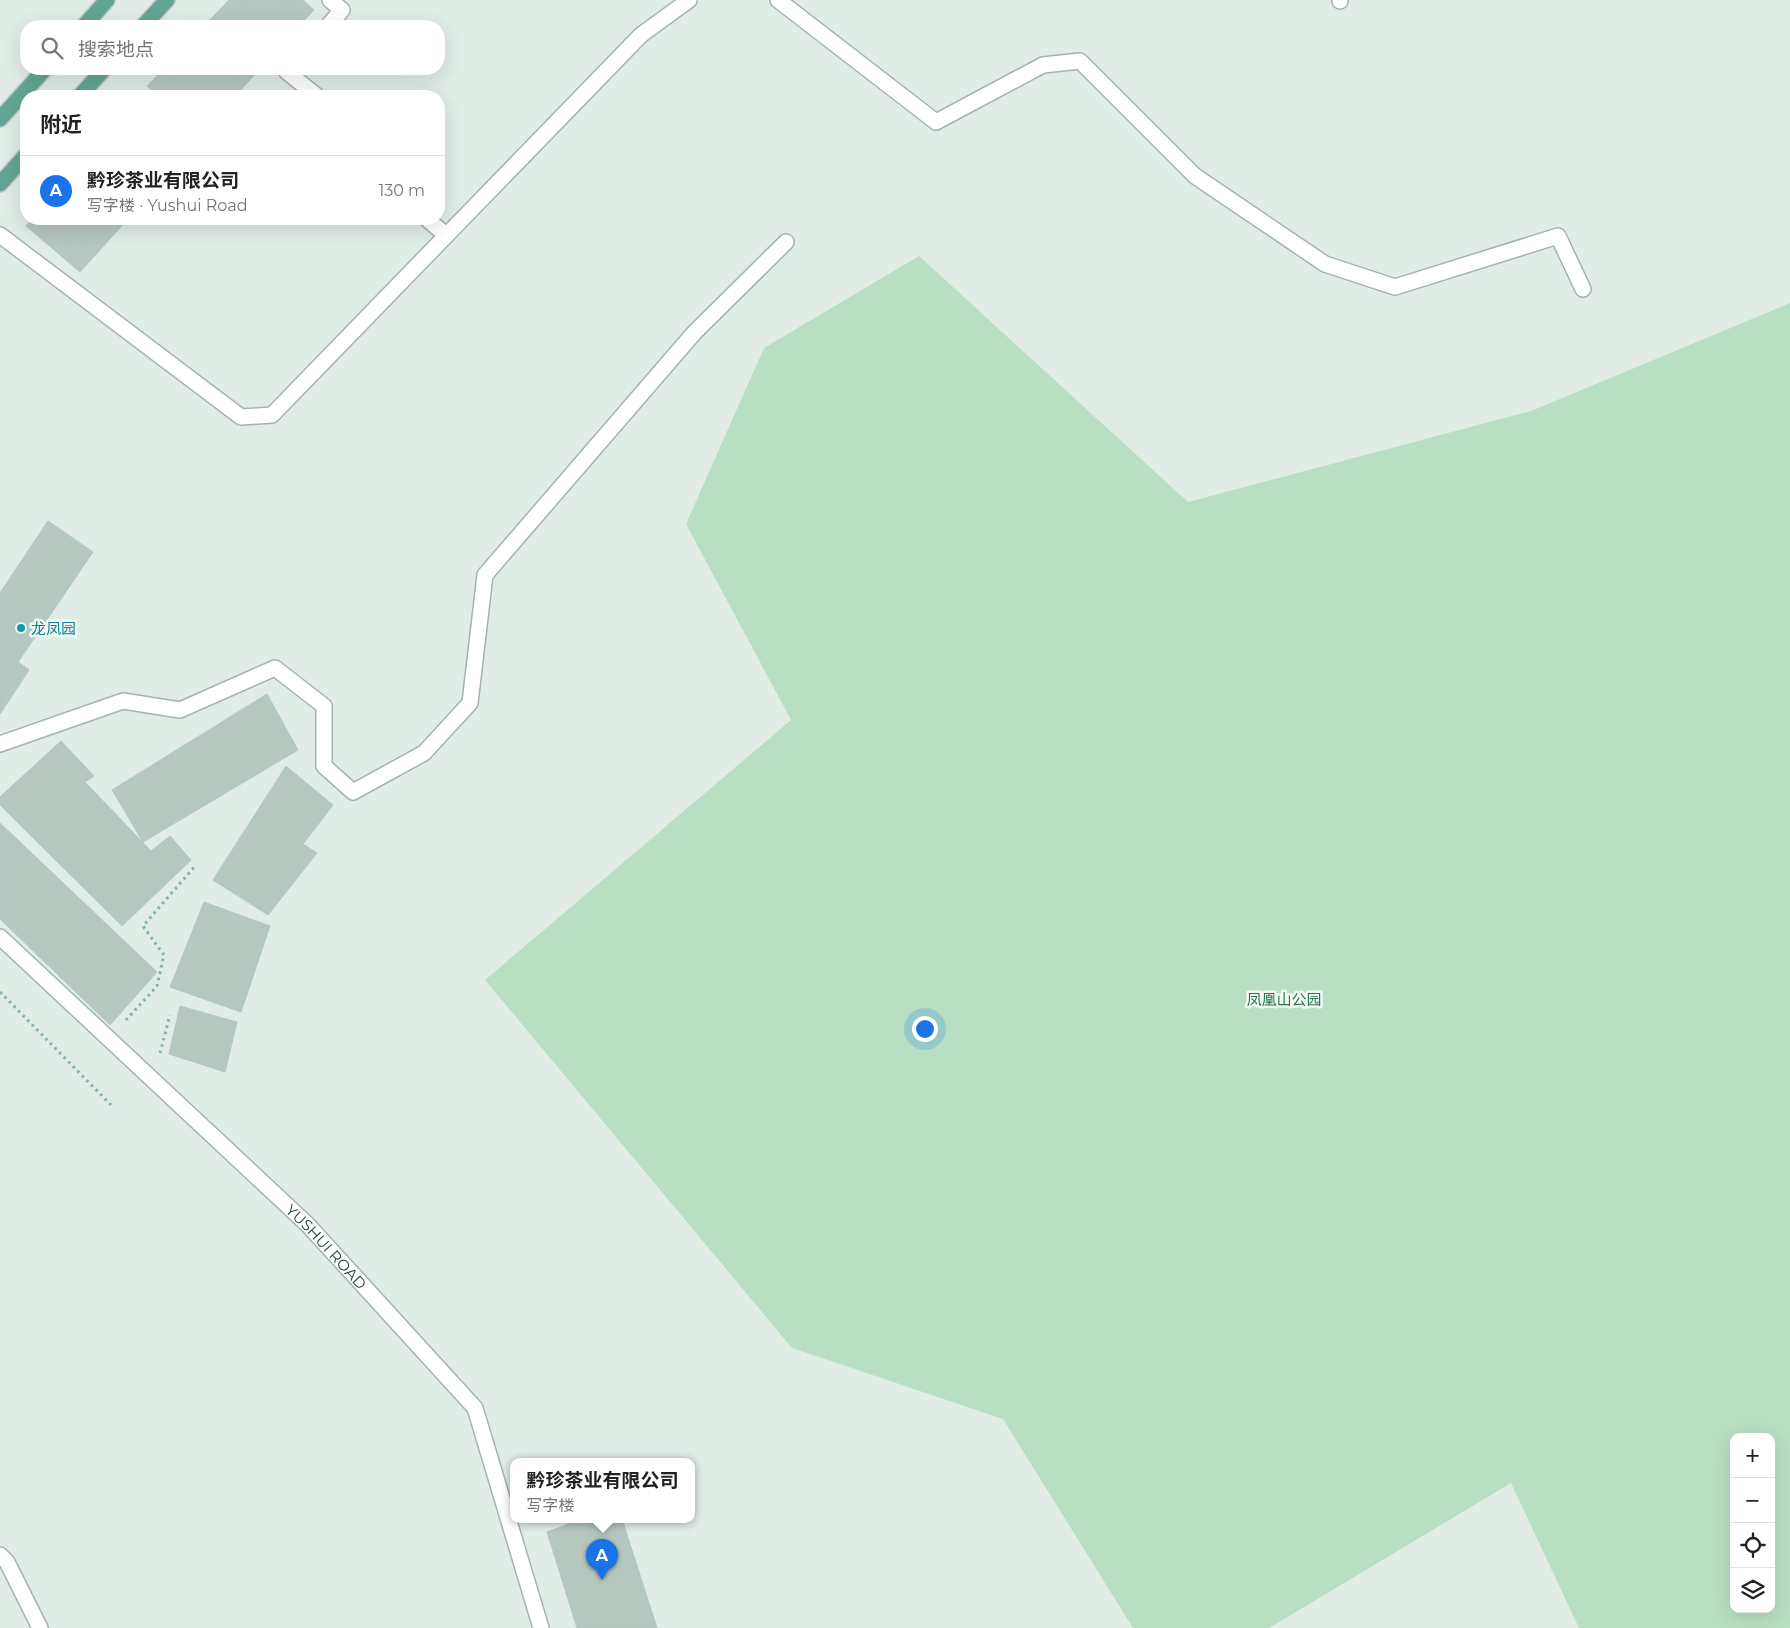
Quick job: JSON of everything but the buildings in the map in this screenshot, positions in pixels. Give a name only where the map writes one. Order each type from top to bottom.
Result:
[{"type":"main road","points":[[89,20],[107,0]]},
{"type":"main road","points":[[148,20],[166,0]]},
{"type":"main road","points":[[26,90],[40,75]]},
{"type":"main road","points":[[85,90],[99,75]]},
{"type":"main road","points":[[0,119],[20,97]]},
{"type":"main road","points":[[0,184],[20,162]]},
{"type":"street","points":[[330,0],[342,10],[333,20]]},
{"type":"street","points":[[0,235],[241,417],[272,415],[641,35],[689,0]]},
{"type":"street","points":[[778,0],[936,122],[1044,65],[1080,61],[1195,176],[1325,264],[1395,287],[1558,236],[1583,289]]},
{"type":"street","points":[[291,75],[310,90]]},
{"type":"street","points":[[434,225],[446,235]]},
{"type":"street","points":[[0,744],[123,702],[180,710],[275,668],[324,706],[324,766],[353,792],[424,753],[470,703],[485,576],[694,333],[786,242]]},
{"type":"street","name":"YUSHUI ROAD","points":[[0,937],[308,1225],[475,1408],[541,1628]]},
{"type":"street","points":[[0,1554],[7,1562],[40,1628]]},
{"type":"path","points":[[109,1039],[157,986],[164,955],[143,926],[196,865]]},
{"type":"path","points":[[0,992],[114,1108]]},
{"type":"green space","name":"凤凰山公园","points":[[919,256],[1188,502],[1531,411],[1790,303],[1790,1628],[1579,1628],[1511,1483],[1269,1628],[1133,1628],[1003,1419],[792,1348],[485,980],[791,720],[686,524],[764,348]]},
{"type":"place","name":"龙凤园","points":[[21,628]]},
{"type":"place","name":"黔珍茶业有限公司","points":[[602,1580]]}]
